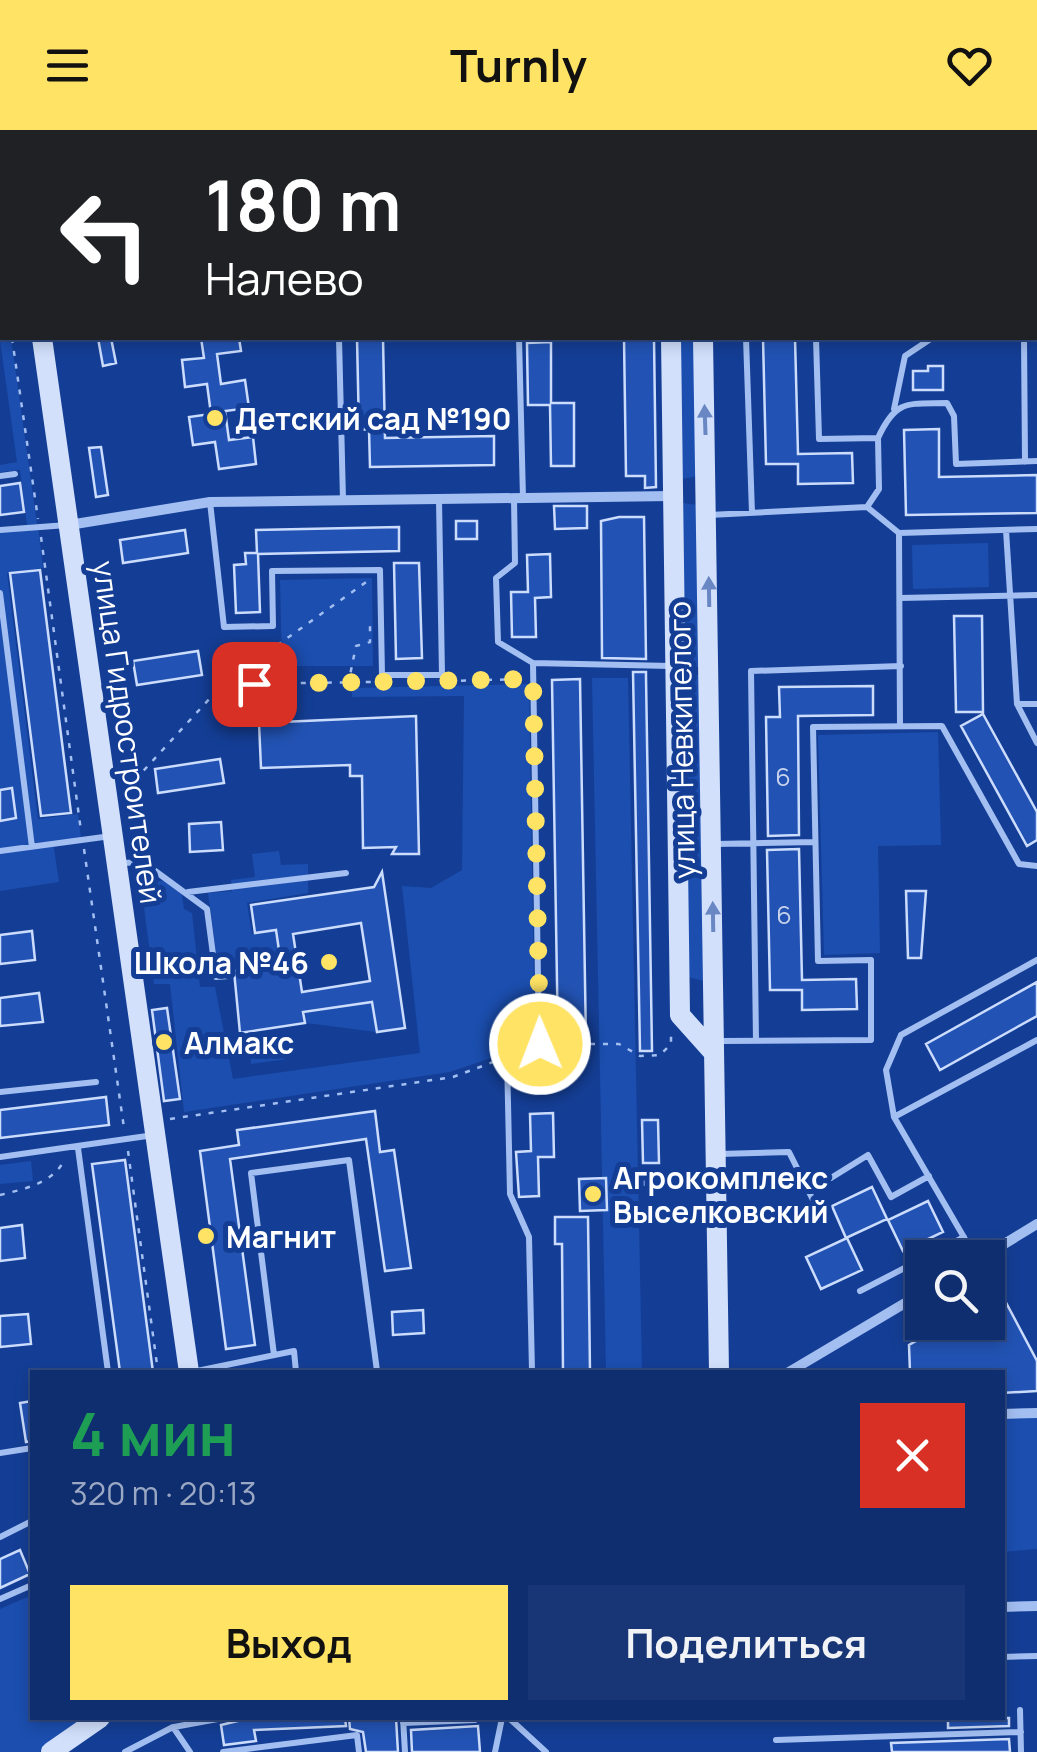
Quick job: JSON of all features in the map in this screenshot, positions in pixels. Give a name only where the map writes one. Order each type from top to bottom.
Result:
[{"type":"street","name":"улица Гидростроителей","points":[[42,340],[190,1370]]},
{"type":"street","name":"улица Невкипелого","points":[[671,340],[680,1015],[714,1047]]},
{"type":"street","name":"улица Невкипелого","points":[[703,340],[718,1370]]},
{"type":"street","points":[[672,494],[707,480]]},
{"type":"street","points":[[68,525],[210,502],[672,494],[708,509]]},
{"type":"street","points":[[680,976],[692,985],[704,985],[714,975]]},
{"type":"street","points":[[1005,1242],[1037,1224]]},
{"type":"street","points":[[792,1370],[905,1302]]},
{"type":"street","points":[[1005,1414],[1037,1413]]},
{"type":"street","points":[[1005,1607],[1037,1606]]},
{"type":"street","points":[[50,1752],[97,1720]]},
{"type":"lane","points":[[338,340],[343,500]]},
{"type":"lane","points":[[519,340],[516,564],[496,578],[498,642],[532,663],[675,666]]},
{"type":"lane","points":[[746,340],[752,513]]},
{"type":"lane","points":[[816,340],[819,439],[878,438]]},
{"type":"lane","points":[[867,507],[879,489],[878,438],[894,410],[906,356],[929,340]]},
{"type":"lane","points":[[1024,340],[1025,462]]},
{"type":"lane","points":[[894,410],[904,404],[947,403],[954,416],[956,464],[1037,461]]},
{"type":"lane","points":[[0,476],[15,474]]},
{"type":"lane","points":[[210,502],[224,627],[272,626],[272,572],[380,570],[382,676],[442,674],[439,499]]},
{"type":"lane","points":[[708,509],[752,513],[867,507],[899,533],[1037,529]]},
{"type":"lane","points":[[0,530],[68,525]]},
{"type":"lane","points":[[1006,530],[1017,704],[1037,744]]},
{"type":"lane","points":[[899,533],[900,726]]},
{"type":"lane","points":[[0,593],[32,847]]},
{"type":"lane","points":[[900,598],[1037,595]]},
{"type":"lane","points":[[532,663],[540,1044],[507,1057],[510,1194],[530,1237],[532,1370]]},
{"type":"lane","points":[[756,1041],[751,671],[900,666]]},
{"type":"lane","points":[[1017,704],[1037,704]]},
{"type":"lane","points":[[714,1047],[756,1041],[872,1040],[871,960],[818,961],[813,727],[942,726],[1019,864],[1037,866]]},
{"type":"lane","points":[[0,851],[113,836]]},
{"type":"lane","points":[[712,844],[815,842]]},
{"type":"lane","points":[[117,864],[144,862],[207,909],[216,978],[230,976]]},
{"type":"lane","points":[[187,892],[346,873]]},
{"type":"lane","points":[[966,1240],[894,1118],[886,1070],[901,1035],[1037,960]]},
{"type":"lane","points":[[894,1118],[1037,1040]]},
{"type":"lane","points":[[0,1092],[96,1082]]},
{"type":"lane","points":[[0,1157],[126,1139],[154,1128]]},
{"type":"lane","points":[[78,1148],[108,1370]]},
{"type":"lane","points":[[715,1154],[789,1152],[817,1208],[792,1224]]},
{"type":"lane","points":[[810,1192],[868,1155],[891,1196],[929,1176]]},
{"type":"lane","points":[[274,1355],[251,1173],[348,1160],[377,1370]]},
{"type":"lane","points":[[632,1183],[716,1182]]},
{"type":"lane","points":[[958,1240],[964,1237]]},
{"type":"lane","points":[[860,1291],[905,1268]]},
{"type":"lane","points":[[200,1370],[294,1351],[296,1370]]},
{"type":"lane","points":[[0,1453],[30,1448]]},
{"type":"lane","points":[[0,1537],[30,1523]]},
{"type":"lane","points":[[0,1600],[30,1585]]},
{"type":"lane","points":[[1005,1657],[1037,1656]]},
{"type":"lane","points":[[1020,1710],[1021,1752]]},
{"type":"lane","points":[[125,1752],[172,1727],[211,1720]]},
{"type":"lane","points":[[406,1752],[403,1720],[475,1720]]},
{"type":"lane","points":[[494,1752],[504,1720]]},
{"type":"lane","points":[[507,1720],[536,1748],[546,1752]]},
{"type":"lane","points":[[172,1727],[190,1752]]},
{"type":"lane","points":[[776,1740],[1020,1732]]},
{"type":"lane","points":[[223,1752],[358,1735],[359,1752]]},
{"type":"path","points":[[12,340],[158,1370]]},
{"type":"path","points":[[135,780],[223,684],[370,580],[370,595]]},
{"type":"path","points":[[348,684],[356,646],[370,642],[370,611]]},
{"type":"path","points":[[441,680],[533,679]]},
{"type":"path","points":[[223,684],[385,682]]},
{"type":"path","points":[[540,1044],[619,1044],[640,1056],[660,1055],[672,1044],[671,1029]]},
{"type":"path","points":[[154,1128],[453,1078],[507,1057]]},
{"type":"path","points":[[0,1194],[32,1188],[60,1169],[66,1149]]},
{"type":"shaded area","points":[[0,340],[11,340],[37,524],[27,525],[20,470],[0,472],[0,465],[17,462]]},
{"type":"shaded area","points":[[677,340],[695,340],[698,476],[682,479]]},
{"type":"shaded area","points":[[683,503],[698,505],[702,667],[683,667]]},
{"type":"shaded area","points":[[38,526],[43,568],[7,573],[38,819],[78,814],[81,838],[53,842],[59,882],[0,891],[0,531]]},
{"type":"shaded area","points":[[988,543],[989,587],[913,589],[912,545]]},
{"type":"shaded area","points":[[372,578],[373,666],[282,666],[280,580]]},
{"type":"shaded area","points":[[683,675],[702,675],[704,981],[688,977]]},
{"type":"shaded area","points":[[592,678],[628,678],[642,1370],[606,1370]]},
{"type":"shaded area","points":[[529,684],[535,1043],[450,1072],[184,1112],[170,984],[154,984],[141,884],[167,880],[181,889],[184,909],[192,913],[200,987],[215,987],[233,1079],[420,1053],[402,886],[431,888],[462,870],[464,696],[352,697],[352,688]]},
{"type":"shaded area","points":[[938,732],[941,845],[878,846],[880,953],[824,955],[818,735]]},
{"type":"shaded area","points":[[279,851],[281,865],[308,864],[308,893],[247,903],[252,934],[275,931],[280,964],[219,973],[208,893],[232,891],[231,880],[255,877],[252,854]]},
{"type":"shaded area","points":[[372,1002],[376,1032],[306,1023],[305,1013]]},
{"type":"shaded area","points":[[295,1040],[287,1059],[251,1064],[249,1045]]},
{"type":"shaded area","points":[[31,1161],[33,1181],[0,1184],[0,1165]]},
{"type":"shaded area","points":[[1037,1415],[1037,1549],[1005,1552],[1005,1416]]},
{"type":"shaded area","points":[[30,1596],[30,1720],[89,1720],[39,1752],[0,1752],[0,1609]]},
{"type":"building","points":[[98,340],[111,340],[116,363],[103,366]]},
{"type":"building","points":[[201,340],[239,340],[241,351],[217,354],[221,384],[245,380],[249,408],[225,411],[229,440],[253,437],[256,464],[219,469],[215,442],[193,445],[189,417],[211,414],[207,384],[185,387],[182,360],[204,358]]},
{"type":"building","points":[[357,340],[383,340],[385,438],[494,436],[494,465],[370,467],[369,429],[359,430]]},
{"type":"building","points":[[624,340],[654,340],[656,487],[645,488],[645,476],[626,476]]},
{"type":"building","points":[[763,340],[795,340],[798,454],[852,453],[853,483],[798,484],[798,464],[766,464]]},
{"type":"building","points":[[551,342],[551,403],[574,403],[574,466],[551,466],[550,405],[528,405],[527,343]]},
{"type":"building","points":[[928,366],[943,366],[943,390],[913,390],[913,371],[928,371]]},
{"type":"building","points":[[939,429],[939,477],[1037,475],[1037,513],[906,515],[904,430]]},
{"type":"building","points":[[101,447],[108,495],[96,497],[89,448]]},
{"type":"building","points":[[20,483],[24,512],[0,515],[0,486]]},
{"type":"building","points":[[554,506],[587,506],[587,528],[555,529]]},
{"type":"building","points":[[644,517],[646,659],[602,658],[601,521]]},
{"type":"building","points":[[456,521],[477,521],[477,539],[456,539]]},
{"type":"building","points":[[399,527],[399,551],[258,554],[260,612],[236,613],[234,565],[246,564],[245,553],[257,553],[256,530]]},
{"type":"building","points":[[185,530],[188,553],[123,563],[120,540]]},
{"type":"building","points":[[550,554],[551,597],[535,598],[536,637],[512,637],[511,592],[528,592],[527,555]]},
{"type":"building","points":[[394,563],[419,563],[422,658],[396,659]]},
{"type":"building","points":[[40,570],[71,813],[41,816],[10,573]]},
{"type":"building","points":[[954,616],[982,616],[983,712],[956,712]]},
{"type":"building","points":[[198,651],[202,675],[137,685],[133,661]]},
{"type":"building","points":[[633,672],[646,672],[652,1051],[640,1051]]},
{"type":"building","points":[[580,679],[586,1042],[558,1042],[552,680]]},
{"type":"building","points":[[873,686],[873,715],[798,716],[799,835],[768,836],[766,717],[780,717],[779,687]]},
{"type":"building","points":[[983,714],[1037,812],[1037,840],[1027,846],[961,726]]},
{"type":"building","points":[[416,716],[419,854],[392,854],[396,847],[363,848],[362,776],[350,776],[350,765],[261,768],[259,723]]},
{"type":"building","points":[[220,759],[224,783],[158,793],[155,769]]},
{"type":"building","points":[[12,788],[16,818],[0,821],[0,790]]},
{"type":"building","points":[[221,822],[223,850],[190,852],[189,824]]},
{"type":"building","points":[[799,849],[802,980],[856,979],[857,1009],[802,1010],[802,990],[770,990],[767,850]]},
{"type":"building","points":[[382,872],[405,1028],[377,1032],[372,1002],[303,1012],[305,1023],[240,1033],[234,971],[281,964],[276,930],[255,933],[251,905],[374,887]],"holes":[[[361,923],[370,981],[302,992],[293,934]]]},
{"type":"building","points":[[906,891],[926,891],[921,958],[908,958]]},
{"type":"building","points":[[32,931],[35,960],[0,964],[0,935]]},
{"type":"building","points":[[1037,982],[1037,1016],[940,1070],[926,1044]]},
{"type":"building","points":[[39,993],[43,1022],[0,1026],[0,998]]},
{"type":"building","name":"Алмакс","points":[[167,1008],[180,1099],[164,1101],[152,1010]]},
{"type":"building","points":[[106,1097],[109,1125],[0,1138],[0,1110]]},
{"type":"building","points":[[375,1111],[380,1152],[394,1150],[411,1268],[385,1271],[366,1139],[230,1159],[255,1345],[226,1349],[200,1151],[239,1145],[237,1130]]},
{"type":"building","points":[[553,1113],[554,1157],[538,1157],[539,1196],[519,1197],[516,1152],[531,1151],[530,1114]]},
{"type":"building","points":[[642,1120],[658,1120],[659,1163],[643,1163]]},
{"type":"building","points":[[125,1160],[153,1370],[120,1370],[92,1164]]},
{"type":"building","name":"Агрокомплекс Выселковский","points":[[606,1178],[607,1210],[580,1211],[579,1179]]},
{"type":"building","points":[[872,1187],[887,1219],[846,1238],[832,1206]]},
{"type":"building","points":[[928,1201],[943,1232],[926,1240],[905,1240],[903,1251],[888,1220]]},
{"type":"building","points":[[555,1217],[588,1217],[590,1370],[563,1370],[562,1244],[555,1244]]},
{"type":"building","points":[[22,1225],[25,1258],[0,1261],[0,1228]]},
{"type":"building","points":[[847,1238],[862,1270],[821,1289],[806,1257]]},
{"type":"building","points":[[1005,1301],[1037,1361],[1037,1391],[1005,1393],[1005,1370],[910,1370],[909,1345],[918,1340],[1005,1340]]},
{"type":"building","points":[[423,1310],[424,1333],[393,1335],[392,1312]]},
{"type":"building","points":[[28,1314],[31,1344],[0,1347],[0,1316]]},
{"type":"building","points":[[30,1401],[30,1441],[26,1442],[20,1403]]},
{"type":"building","points":[[20,1550],[30,1574],[0,1588],[0,1559]]},
{"type":"building","points":[[1009,1718],[1009,1726],[948,1728],[948,1720]]},
{"type":"building","points":[[242,1720],[345,1720],[346,1726],[254,1730],[256,1741],[224,1745],[221,1725]]},
{"type":"building","points":[[349,1720],[396,1720],[398,1752],[366,1752],[363,1732],[350,1729]]},
{"type":"building","points":[[478,1726],[480,1752],[412,1752],[411,1730]]},
{"type":"building","points":[[1009,1739],[1010,1752],[892,1752],[891,1743]]},
{"type":"place","name":"Детский сад №190","points":[[215,418]]},
{"type":"place","name":"Школа №46","points":[[329,962]]},
{"type":"place","name":"Алмакс","points":[[164,1042]]},
{"type":"place","name":"Агрокомплекс Выселковский","points":[[593,1194]]},
{"type":"place","name":"Магнит","points":[[206,1236]]},
{"type":"route","points":[[254,684],[533,679],[540,1044]]}]
